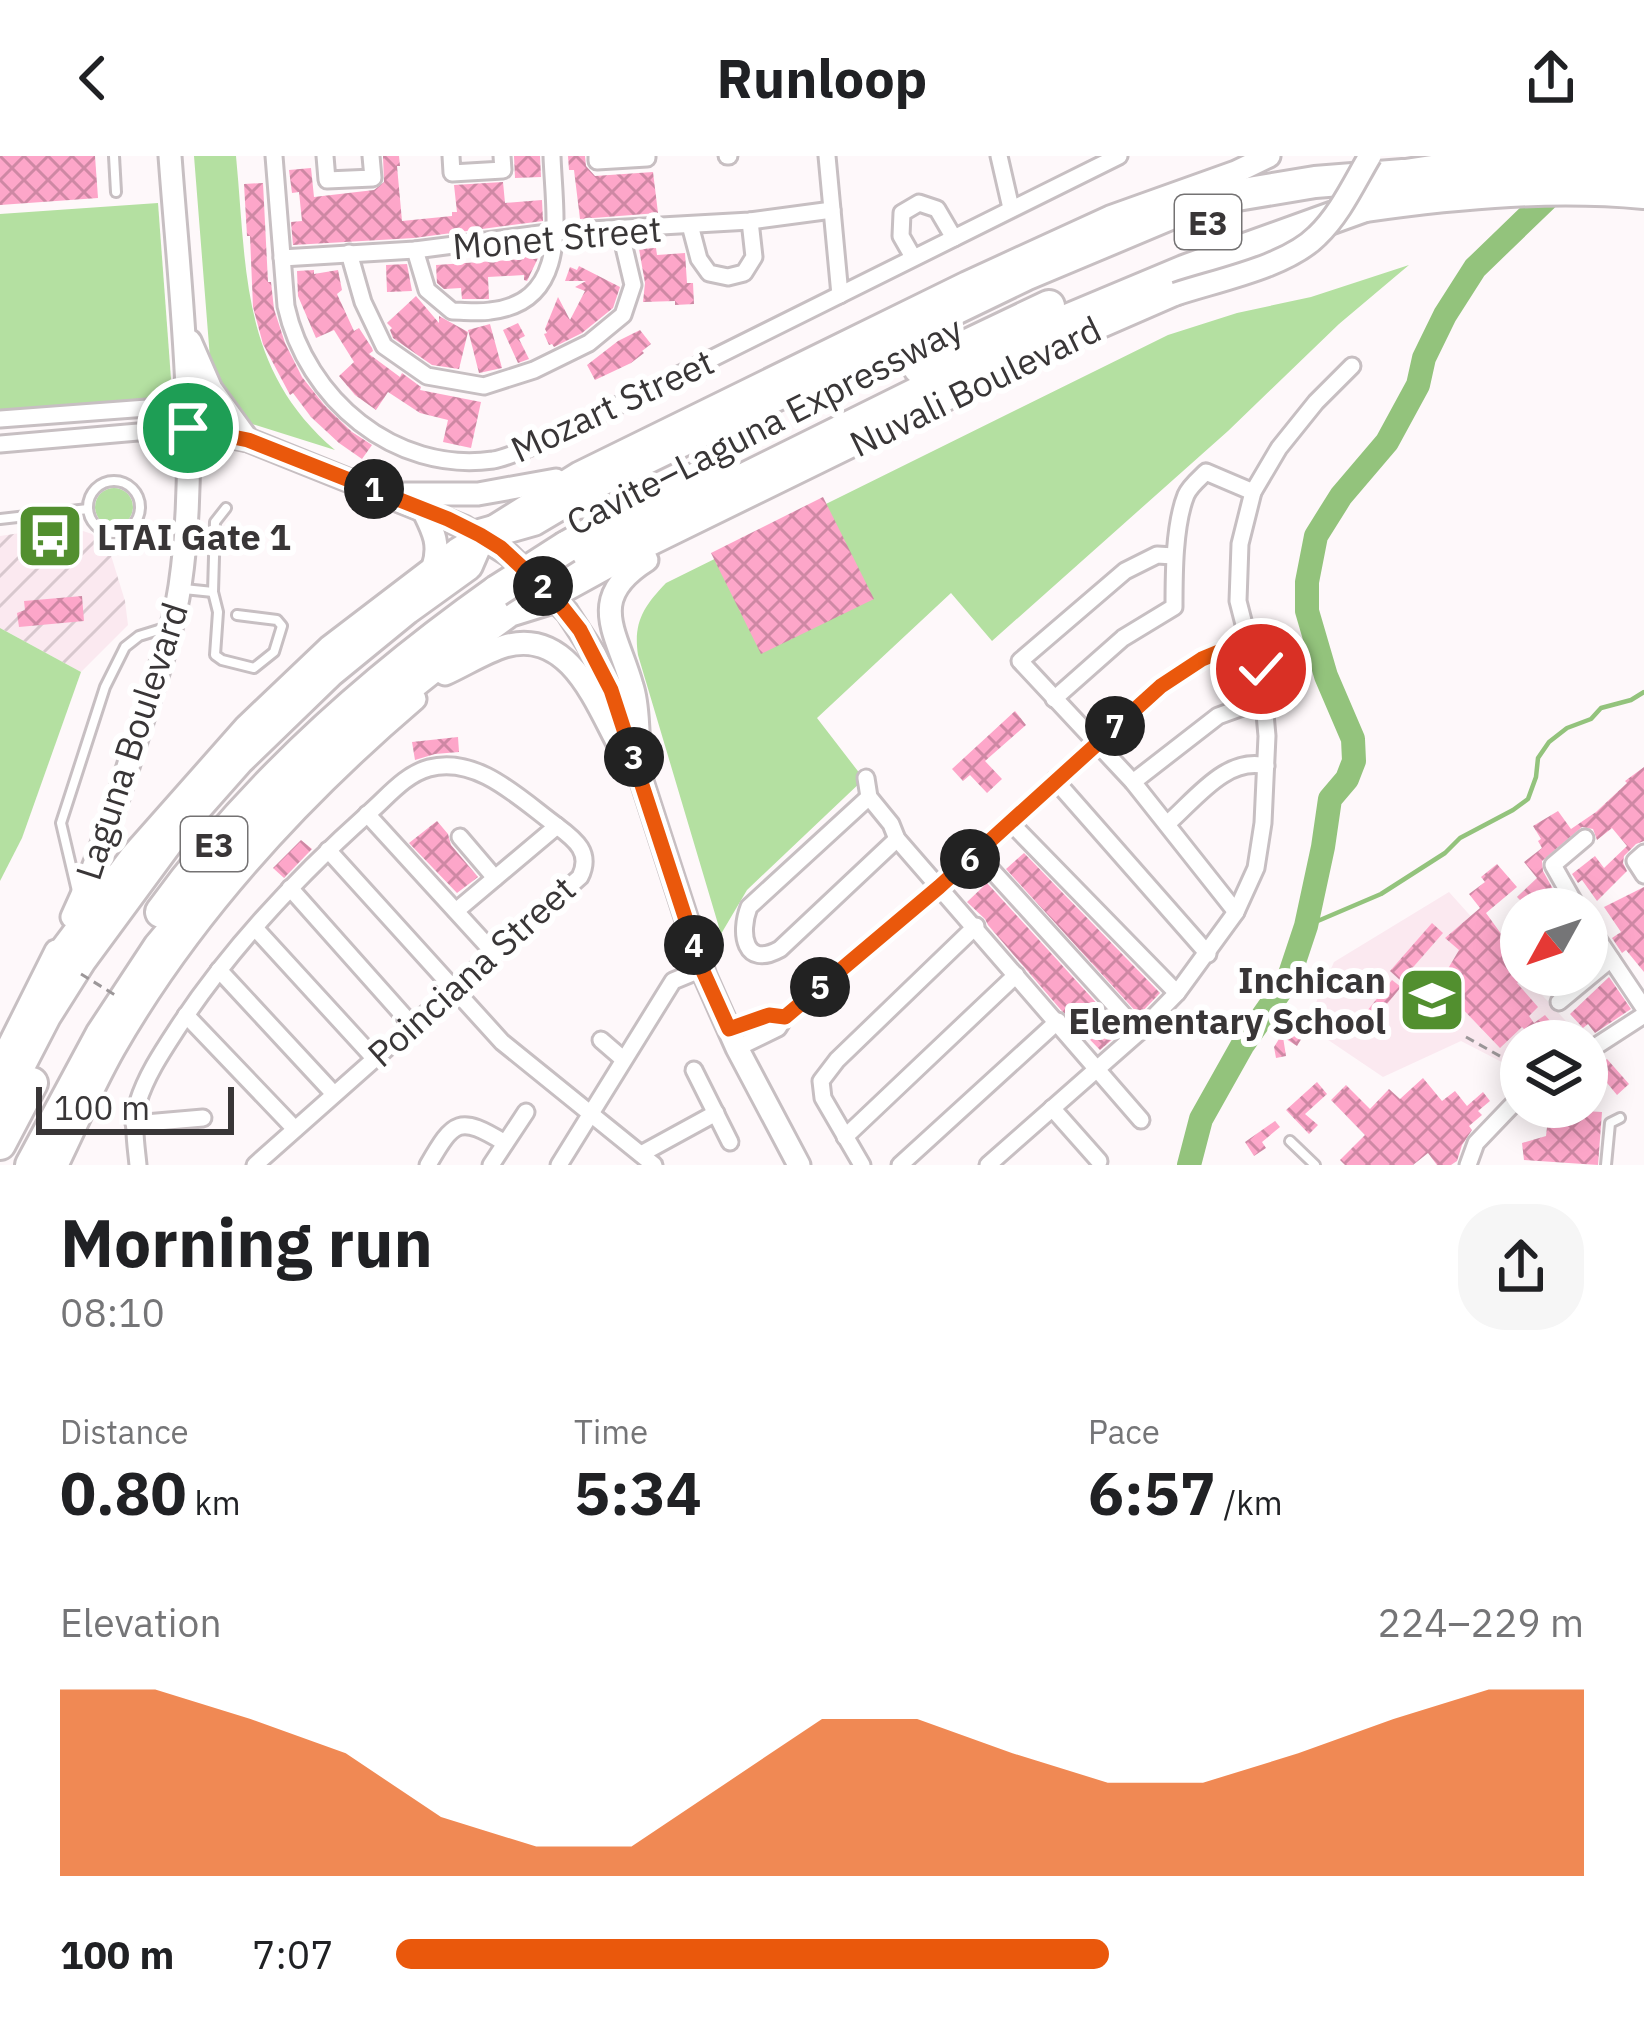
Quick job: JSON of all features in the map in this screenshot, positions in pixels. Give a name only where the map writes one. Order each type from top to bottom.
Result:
[{"type":"highway","name":"Cavite–Laguna Expressway","points":[[0,1144],[76,1002],[124,928],[201,829],[310,713],[370,661],[560,538],[607,501],[843,384],[1118,254],[1176,232],[1240,212],[1403,175],[1532,164],[1641,175]]},
{"type":"highway","points":[[0,1103],[81,959],[188,816],[277,719],[329,672],[467,565],[480,535],[532,520],[599,481],[1017,279],[1145,223],[1225,196],[1403,175]]},
{"type":"highway","name":"Cavite–Laguna Expressway","points":[[560,538],[624,514],[1011,323],[1194,247],[1268,224],[1362,206],[1498,192],[1606,190],[1641,175]]},
{"type":"highway","points":[[31,1165],[130,989],[244,842],[333,751],[407,687],[509,611],[554,597],[566,573],[639,531],[1055,325],[1166,278],[1362,206]]},
{"type":"highway","name":"Cavite–Laguna Expressway","points":[[11,1165],[92,1015],[140,940],[215,843],[323,729],[492,583]]},
{"type":"main road","name":"Laguna Boulevard","points":[[0,1063],[80,900],[114,814],[180,588],[188,428],[170,156]]},
{"type":"main road","points":[[480,535],[579,473],[1073,232],[1269,156]]},
{"type":"main road","name":"Nuvali Boulevard","points":[[554,597],[746,496],[1043,352],[1176,294],[1270,264],[1308,244],[1334,215],[1370,156]]},
{"type":"main road","points":[[182,317],[211,389],[248,440]]},
{"type":"main road","points":[[188,428],[248,440],[422,508],[480,535],[554,597],[580,630],[607,679],[704,973],[799,1165]]},
{"type":"main road","points":[[388,494],[502,492],[579,473]]},
{"type":"main road","points":[[643,785],[634,688],[612,627],[614,593],[629,571],[699,533],[746,496]]},
{"type":"main road","points":[[422,508],[437,542],[433,567]]},
{"type":"main road","name":"Laguna Boulevard","points":[[52,961],[131,856],[219,753],[329,647],[480,535]]},
{"type":"main road","points":[[57,1165],[113,1051],[172,960],[241,873],[304,802],[383,726],[445,674],[554,597]]},
{"type":"main road","points":[[445,674],[509,645],[552,649],[575,670],[643,785]]},
{"type":"street","name":"Mozart Street","points":[[274,156],[291,328],[327,392],[362,426],[396,447],[446,460],[494,460],[546,441],[1119,156]]},
{"type":"street","points":[[325,156],[327,180],[373,178],[371,156]]},
{"type":"street","points":[[451,156],[452,173],[503,170],[502,156]]},
{"type":"street","points":[[415,250],[428,290],[452,311],[493,311],[527,299],[548,276],[555,232],[552,156]]},
{"type":"street","points":[[597,156],[597,161],[647,156]]},
{"type":"street","points":[[827,156],[840,296]]},
{"type":"street","points":[[999,156],[1011,208]]},
{"type":"street","points":[[913,256],[902,236],[902,213],[919,203],[937,209],[954,238]]},
{"type":"street","name":"Monet Street","points":[[282,258],[415,250],[555,232],[750,221],[832,209]]},
{"type":"street","points":[[690,225],[699,259],[709,273],[728,277],[745,273],[754,257],[750,221]]},
{"type":"street","points":[[350,253],[363,302],[384,346],[427,376],[484,386],[534,370],[589,343],[623,315],[632,285],[620,230]]},
{"type":"street","points":[[988,1165],[1139,1033],[1178,993],[1236,912],[1256,868],[1266,766],[1261,669],[1238,602],[1240,544],[1253,492],[1316,402],[1352,366]]},
{"type":"street","points":[[0,419],[147,408],[188,428]]},
{"type":"street","points":[[0,444],[188,428]]},
{"type":"street","points":[[1054,699],[1123,638],[1174,607],[1174,556],[1186,494],[1206,472],[1253,492]]},
{"type":"street","points":[[1174,556],[1157,556],[1125,571],[1020,661],[1133,782],[1236,912]]},
{"type":"street","points":[[733,1039],[778,1028],[1161,686],[1202,659],[1248,640]]},
{"type":"street","points":[[1133,782],[1218,716],[1265,699]]},
{"type":"street","points":[[1167,824],[1226,772],[1250,762],[1266,766]]},
{"type":"street","name":"Poinciana Street","points":[[138,1165],[137,1104],[186,1015],[290,888],[408,778],[426,768],[466,768],[487,776],[574,838],[585,856],[580,877],[255,1165]]},
{"type":"street","points":[[866,778],[869,797],[897,838],[1141,1120]]},
{"type":"street","points":[[1055,781],[1208,954]]},
{"type":"street","points":[[869,797],[749,907],[742,924],[750,950],[766,957],[780,949],[897,838]]},
{"type":"street","points":[[367,814],[493,952]]},
{"type":"street","points":[[1010,822],[1178,993]]},
{"type":"street","points":[[455,911],[557,826]]},
{"type":"street","points":[[460,837],[495,878]]},
{"type":"street","points":[[1566,888],[1553,865],[1585,838]]},
{"type":"street","points":[[328,850],[502,1042],[648,1160],[716,1113]]},
{"type":"street","points":[[976,853],[1139,1033]]},
{"type":"street","points":[[1644,853],[1635,861],[1644,874]]},
{"type":"street","points":[[290,888],[411,1024]]},
{"type":"street","points":[[862,1165],[823,1098],[821,1081],[976,926]]},
{"type":"street","points":[[255,928],[374,1058]]},
{"type":"street","points":[[1608,955],[1644,1012],[1608,1037]]},
{"type":"street","points":[[1559,1002],[1610,958]]},
{"type":"street","points":[[219,970],[334,1094]]},
{"type":"street","points":[[560,1165],[667,990],[704,973]]},
{"type":"street","points":[[845,1136],[1016,975]]},
{"type":"street","points":[[186,1015],[295,1129]]},
{"type":"street","points":[[900,1165],[1058,1021]]},
{"type":"street","points":[[601,1040],[623,1059]]},
{"type":"street","points":[[694,1070],[730,1142]]},
{"type":"street","points":[[1052,1108],[1099,1161]]},
{"type":"street","points":[[491,1165],[526,1112]]},
{"type":"street","points":[[134,1124],[203,1118]]},
{"type":"street","points":[[1468,1165],[1476,1143],[1500,1118]]},
{"type":"street","points":[[428,1165],[448,1134],[464,1124],[505,1143]]},
{"type":"lane","points":[[114,156],[116,192]]},
{"type":"lane","points":[[112,481],[129,485],[140,505],[132,525],[116,532],[99,528],[88,509],[92,491],[112,481]]},
{"type":"lane","points":[[226,508],[215,522],[215,655],[254,668],[274,652],[282,626],[277,620],[237,615]]},
{"type":"lane","points":[[0,519],[88,509]]},
{"type":"lane","points":[[180,588],[213,592]]},
{"type":"lane","points":[[80,900],[61,823],[105,687],[119,654],[132,640],[172,627]]},
{"type":"lane","points":[[1606,1165],[1610,1123],[1620,1118]]},
{"type":"lane","points":[[1290,1141],[1316,1165]]},
{"type":"path","points":[[81,974],[115,994]]},
{"type":"path","points":[[1466,1037],[1500,1056]]},
{"type":"shaded area","points":[[68,526],[92,534],[110,552],[128,625],[81,672],[0,628],[0,536]]},
{"type":"shaded area","name":"Inchican Elementary School","points":[[1449,892],[1500,949],[1500,996],[1543,996],[1565,1020],[1500,1020],[1500,1061],[1461,1041],[1383,1077],[1306,1025],[1334,962]]},
{"type":"green space","points":[[194,156],[236,156],[247,278],[265,351],[304,419],[335,450],[249,423],[234,412],[211,371]]},
{"type":"green space","points":[[158,203],[171,379],[147,401],[0,413],[0,214]]},
{"type":"green space","points":[[1409,265],[992,641],[951,593],[817,718],[864,779],[747,890],[721,934],[638,655],[642,615],[666,583],[1168,335]]},
{"type":"green space","points":[[114,488],[128,493],[133,507],[128,521],[114,526],[100,521],[95,507],[100,493]]},
{"type":"green space","points":[[0,628],[81,672],[22,838],[0,881]]},
{"type":"building","points":[[0,156],[95,156],[98,198],[0,205]]},
{"type":"building","points":[[383,156],[399,156],[402,221],[452,216],[457,212],[454,185],[503,182],[505,203],[542,200],[543,221],[414,238],[293,245],[291,222],[302,221],[299,192],[292,193],[289,170],[311,168],[314,197],[374,190],[384,182]]},
{"type":"building","points":[[514,156],[540,156],[541,177],[515,178]]},
{"type":"building","points":[[568,156],[585,156],[595,176],[653,172],[658,213],[580,219]]},
{"type":"building","points":[[263,183],[268,282],[285,343],[302,377],[325,406],[372,445],[362,459],[290,395],[263,344],[253,307],[244,184]]},
{"type":"building","points":[[656,248],[657,255],[685,253],[694,304],[643,302],[639,249]]},
{"type":"building","points":[[539,256],[527,281],[524,275],[488,277],[489,299],[462,299],[461,288],[444,289],[437,283],[436,265]]},
{"type":"building","points":[[407,264],[412,291],[387,292],[386,265]]},
{"type":"building","points":[[579,266],[620,287],[613,308],[582,333],[554,347],[545,329],[558,297],[570,320],[585,291],[575,287],[586,281],[565,281],[570,267],[577,270]]},
{"type":"building","points":[[314,270],[314,274],[338,270],[342,290],[337,294],[354,331],[359,328],[372,348],[369,354],[420,390],[481,402],[471,448],[443,442],[448,420],[420,413],[388,392],[376,410],[355,395],[339,376],[354,362],[334,330],[316,338],[298,296],[297,271]]},
{"type":"building","points":[[416,296],[439,323],[439,316],[468,332],[459,369],[432,365],[393,338],[387,323]]},
{"type":"building","points":[[518,323],[525,336],[519,339],[529,359],[518,363],[503,330]]},
{"type":"building","points":[[490,324],[502,368],[479,373],[468,330]]},
{"type":"building","points":[[640,330],[651,344],[644,353],[595,380],[587,365]]},
{"type":"building","points":[[823,497],[874,599],[761,654],[711,553]]},
{"type":"building","points":[[82,596],[84,621],[19,627],[17,613],[25,610],[24,601]]},
{"type":"building","points":[[1015,711],[1026,725],[985,761],[1002,779],[987,793],[970,775],[963,781],[952,769]]},
{"type":"building","points":[[458,737],[459,752],[415,760],[412,742]]},
{"type":"building","points":[[1644,767],[1644,841],[1624,856],[1627,871],[1608,890],[1588,888],[1582,880],[1578,883],[1572,874],[1595,856],[1604,868],[1627,846],[1612,828],[1597,840],[1593,829],[1582,827],[1542,861],[1552,888],[1526,888],[1537,878],[1524,862],[1542,848],[1533,826],[1558,811],[1571,829],[1596,812]]},
{"type":"building","points":[[437,821],[478,877],[457,893],[409,843]]},
{"type":"building","points":[[301,840],[312,849],[284,878],[273,868]]},
{"type":"building","points":[[1024,853],[1160,993],[1139,1015],[1006,869]]},
{"type":"building","points":[[1497,864],[1517,887],[1500,888],[1500,901],[1486,913],[1500,932],[1500,996],[1528,996],[1538,1007],[1529,1016],[1532,1020],[1500,1020],[1500,1048],[1455,1001],[1447,1013],[1429,1001],[1459,950],[1445,938],[1480,908],[1469,894],[1485,882],[1481,877]]},
{"type":"building","points":[[987,883],[1122,1031],[1100,1050],[967,902]]},
{"type":"building","points":[[1644,887],[1644,972],[1612,938],[1621,932],[1608,905]]},
{"type":"building","points":[[1432,923],[1443,933],[1401,981],[1390,971]]},
{"type":"building","points":[[1608,978],[1631,1009],[1608,1024],[1608,1020],[1576,1020],[1570,1014],[1589,996],[1608,996]]},
{"type":"building","points":[[1392,980],[1401,987],[1372,1022],[1363,1016]]},
{"type":"building","points":[[1289,1023],[1305,1033],[1297,1046],[1283,1037],[1286,1056],[1276,1058],[1274,1047]]},
{"type":"building","points":[[1608,1060],[1629,1084],[1617,1095],[1608,1084]]},
{"type":"building","points":[[1423,1078],[1442,1101],[1455,1091],[1467,1106],[1483,1092],[1490,1101],[1469,1126],[1472,1130],[1457,1161],[1437,1165],[1428,1153],[1413,1165],[1345,1165],[1340,1160],[1365,1135],[1331,1100],[1346,1085],[1370,1109],[1389,1089],[1400,1099]]},
{"type":"building","points":[[1317,1082],[1327,1094],[1305,1114],[1318,1125],[1309,1134],[1286,1110]]},
{"type":"building","points":[[1275,1121],[1280,1127],[1254,1156],[1245,1142]]},
{"type":"building","points":[[1547,1128],[1601,1128],[1598,1165],[1524,1160],[1522,1143],[1546,1136]]},
{"type":"waterway","points":[[1189,1165],[1201,1119],[1242,1046],[1288,980],[1306,926],[1330,799],[1347,779],[1354,761],[1353,739],[1326,676],[1307,611],[1316,536],[1341,496],[1387,442],[1418,385],[1424,358],[1445,315],[1475,268],[1562,184]]},
{"type":"waterway","points":[[1306,926],[1381,894],[1460,838],[1513,810],[1528,799],[1538,758],[1549,742],[1567,728],[1591,719],[1601,708],[1644,692]]},
{"type":"place","name":"LTAI Gate 1","points":[[50,536]]},
{"type":"place","name":"Inchican Elementary School","points":[[1432,1000]]},
{"type":"route","points":[[188,428],[248,440],[448,519],[501,548],[554,597],[580,630],[611,690],[702,969],[729,1029],[769,1015],[785,1017],[939,887],[1161,686],[1202,659],[1248,640],[1261,669]]}]
